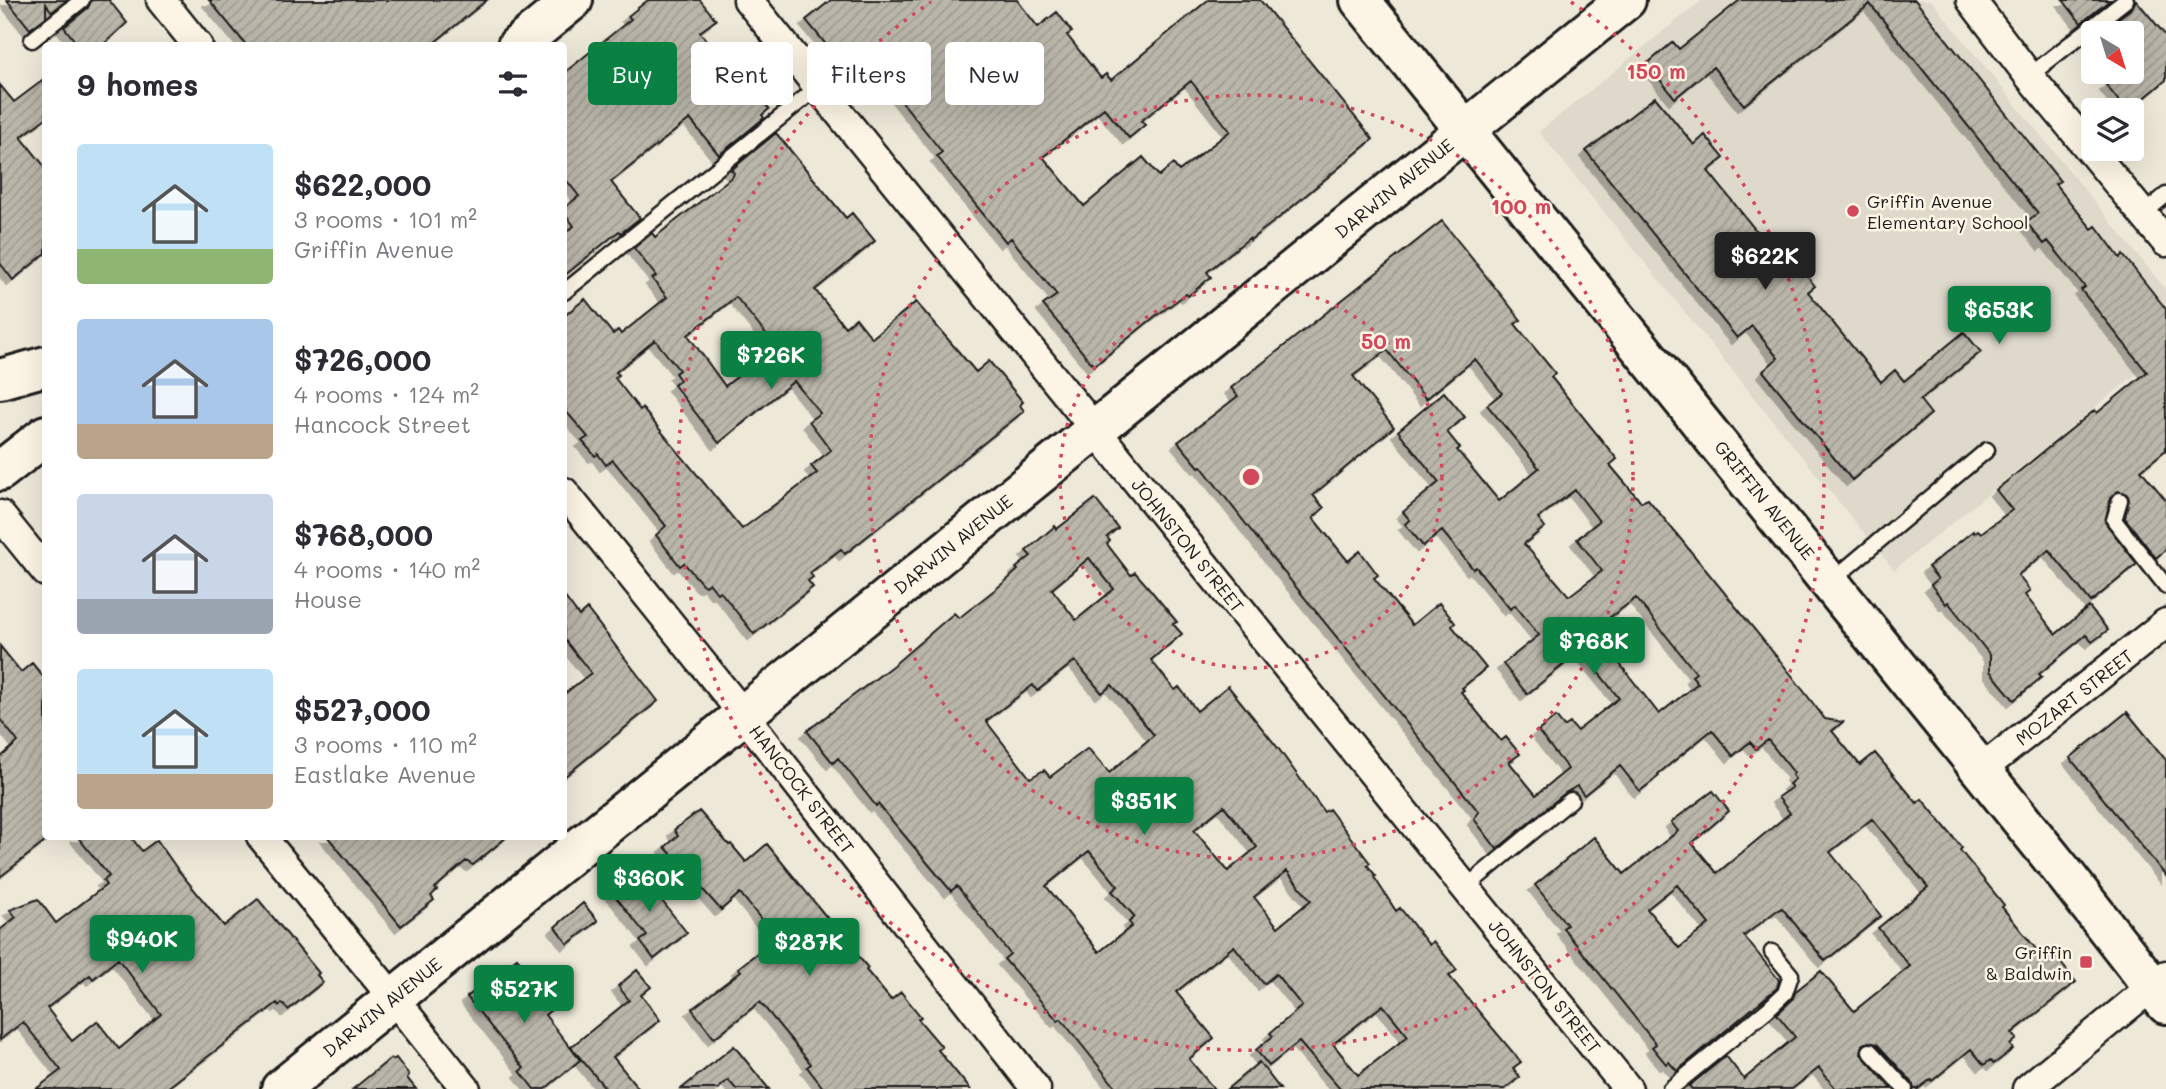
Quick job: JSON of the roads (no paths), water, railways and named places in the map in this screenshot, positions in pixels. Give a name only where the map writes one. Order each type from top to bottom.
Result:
[{"type":"street","points":[[161,0],[195,42]]},
{"type":"street","points":[[522,42],[573,0]]},
{"type":"street","name":"JOHNSTON STREET","points":[[748,0],[807,73]]},
{"type":"street","name":"GRIFFIN AVENUE","points":[[1360,0],[2161,989]]},
{"type":"street","name":"DARWIN AVENUE","points":[[281,1089],[1626,0]]},
{"type":"street","points":[[1971,0],[2029,76],[2166,242]]},
{"type":"street","name":"JOHNSTON STREET","points":[[833,105],[1628,1089]]},
{"type":"street","points":[[0,379],[42,367]]},
{"type":"street","points":[[0,471],[42,438]]},
{"type":"street","name":"HANCOCK STREET","points":[[567,496],[743,714],[1036,1089]]},
{"type":"street","points":[[0,515],[42,567]]},
{"type":"street","name":"MOZART STREET","points":[[1981,770],[2166,623]]},
{"type":"street","points":[[264,840],[466,1089]]},
{"type":"street","points":[[2027,1089],[2161,989]]},
{"type":"lane","points":[[32,40],[82,0]]},
{"type":"lane","points":[[2029,76],[2126,0]]},
{"type":"lane","points":[[567,290],[807,96]]},
{"type":"lane","points":[[2143,214],[2166,195]]},
{"type":"lane","points":[[1830,582],[1987,450]]},
{"type":"lane","points":[[2120,500],[2114,520],[2166,586]]},
{"type":"lane","points":[[1465,887],[1571,800]]},
{"type":"lane","points":[[1670,1089],[1785,993],[1791,975],[1772,952]]},
{"type":"lane","points":[[1870,1051],[1905,1089]]},
{"type":"place","name":"Griffin Avenue Elementary School","points":[[1853,211]]},
{"type":"place","name":"Griffin & Baldwin","points":[[2086,962]]}]
